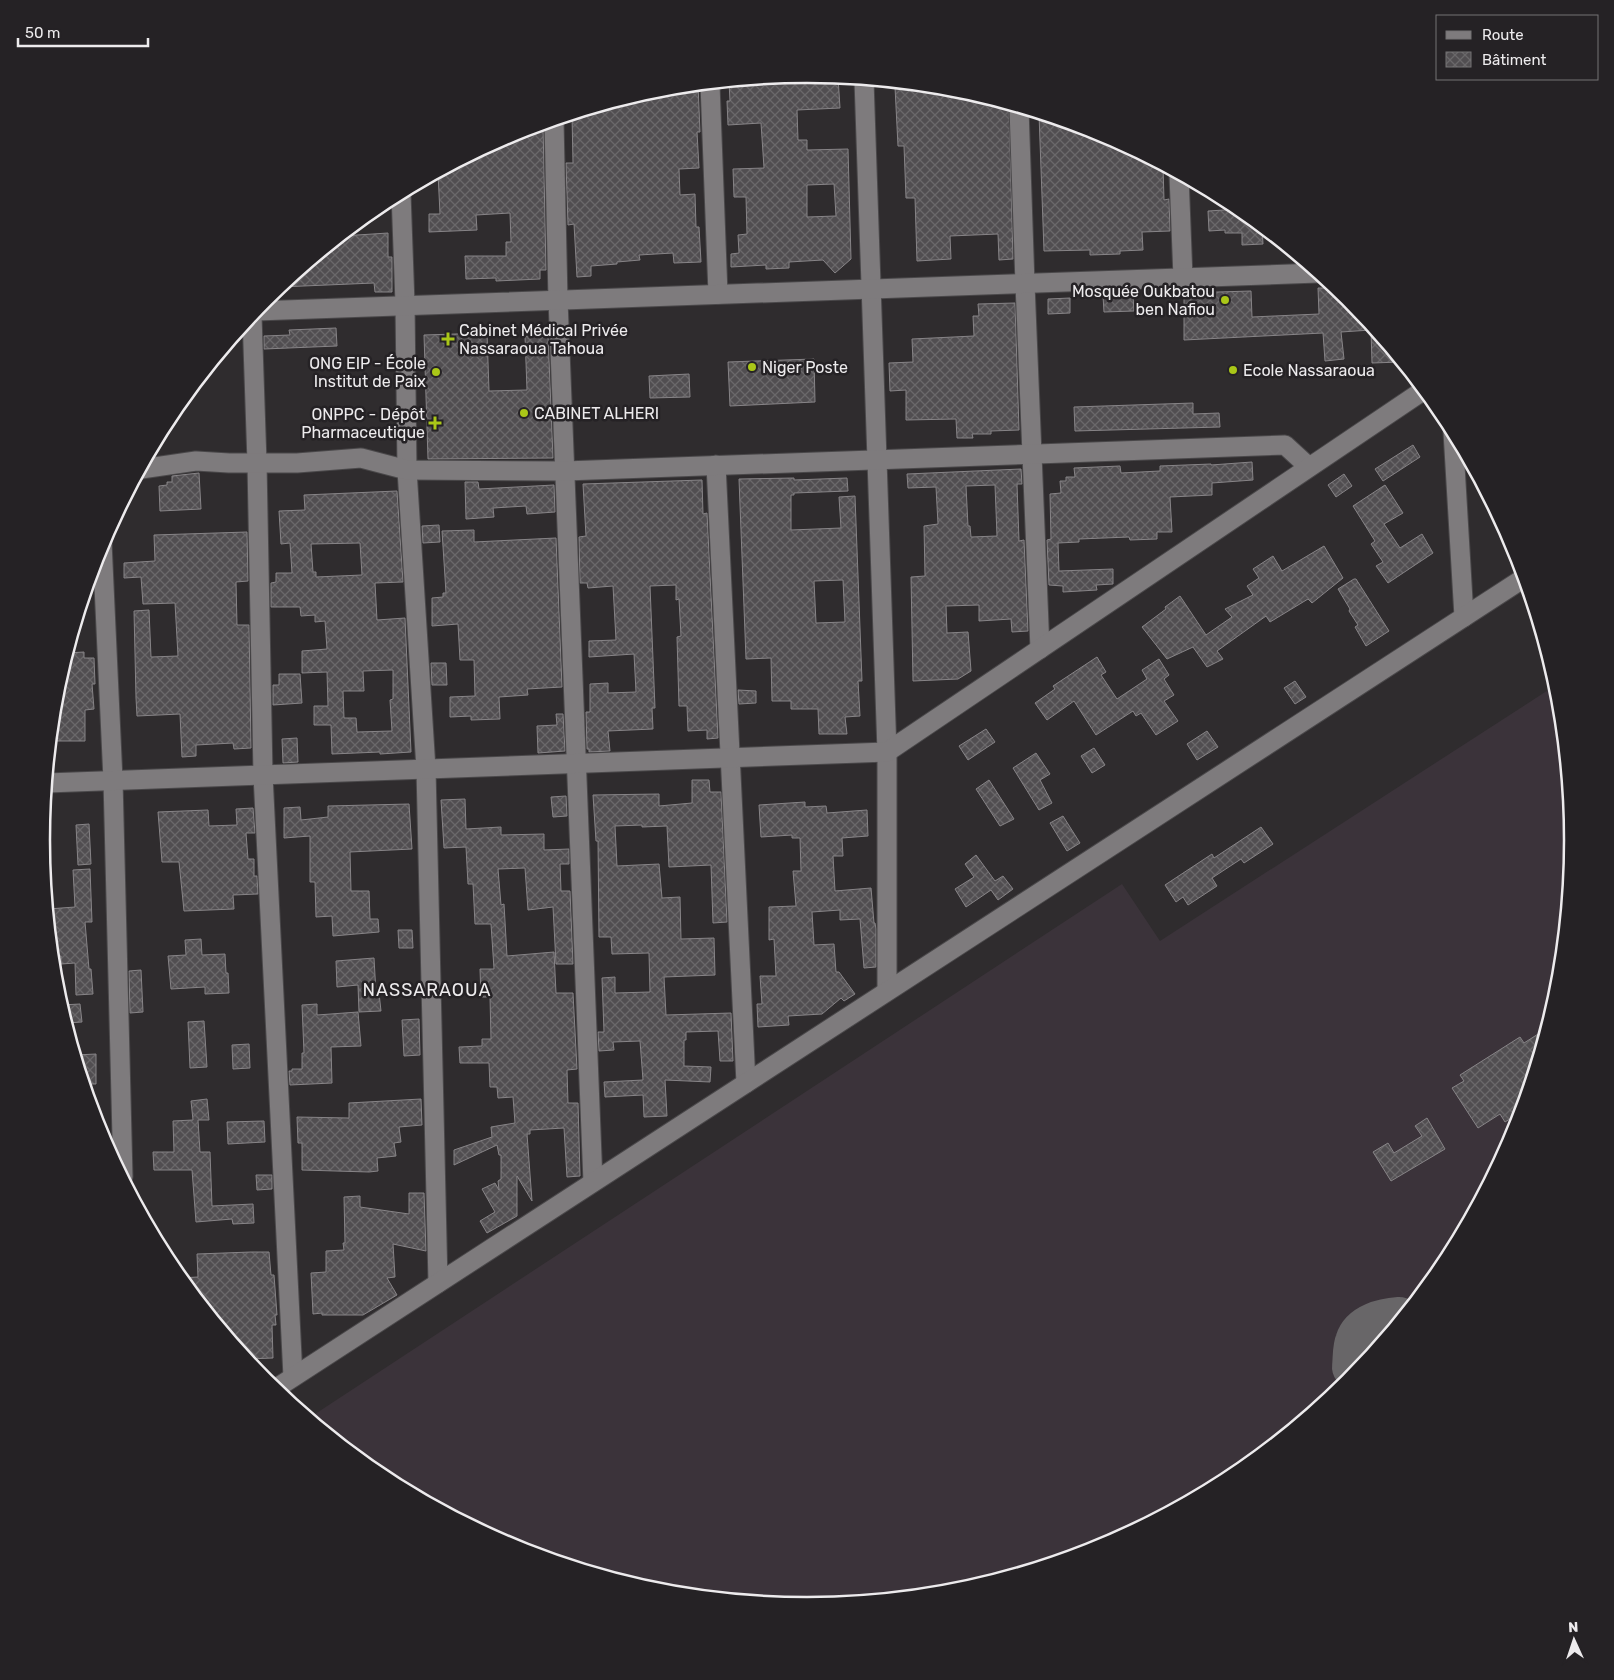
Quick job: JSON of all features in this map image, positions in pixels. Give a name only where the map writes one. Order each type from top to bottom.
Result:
[{"type":"street","points":[[864,86],[887,752],[888,991]]},
{"type":"street","points":[[710,89],[718,294]]},
{"type":"street","points":[[1019,114],[1040,649]]},
{"type":"street","points":[[554,127],[558,300],[594,1182]]},
{"type":"street","points":[[1179,180],[1183,278]]},
{"type":"street","points":[[401,201],[405,304],[407,470],[426,769],[438,1283]]},
{"type":"street","points":[[267,310],[1307,272]]},
{"type":"street","points":[[252,326],[263,775],[293,1377]]},
{"type":"street","points":[[53,783],[887,752],[1418,394]]},
{"type":"street","points":[[147,468],[196,461],[297,463],[362,458],[407,470],[565,471],[1284,445],[1309,468]]},
{"type":"street","points":[[1454,447],[1464,617]]},
{"type":"street","points":[[716,466],[746,1083]]},
{"type":"street","points":[[103,563],[113,780],[123,1163]]},
{"type":"street","points":[[282,1384],[1518,582]]},
{"type":"shaded area","points":[[1549,690],[1558,741],[1564,840],[1558,939],[1538,1036],[1524,1083],[1486,1175],[1463,1219],[1436,1261],[1408,1301],[1376,1339],[1306,1409],[1268,1441],[1186,1496],[1142,1519],[1050,1557],[1003,1571],[955,1582],[906,1591],[807,1597],[708,1591],[611,1571],[564,1557],[472,1519],[428,1496],[386,1469],[346,1441],[314,1414],[1122,884],[1160,941]]},
{"type":"building","points":[[807,83],[838,84],[840,108],[797,110],[798,140],[807,140],[807,150],[848,149],[851,259],[835,273],[823,260],[789,262],[789,268],[766,269],[766,265],[731,267],[731,254],[739,253],[738,235],[747,234],[746,197],[734,197],[733,169],[764,168],[761,123],[728,125],[727,101],[730,101],[729,87]],"holes":[[[834,184],[836,216],[807,217],[807,185]]]},
{"type":"building","points":[[895,88],[955,98],[1009,111],[1013,259],[999,260],[998,234],[950,236],[951,259],[917,261],[915,198],[906,198],[904,146],[898,146]]},
{"type":"building","points":[[698,91],[700,132],[697,132],[699,168],[679,169],[680,195],[695,194],[696,227],[699,227],[701,262],[674,263],[673,253],[639,255],[640,260],[591,266],[591,276],[577,277],[574,224],[568,225],[566,163],[573,163],[572,121],[611,109]]},
{"type":"building","points":[[1039,120],[1097,141],[1163,172],[1164,200],[1169,199],[1170,231],[1142,232],[1143,250],[1120,251],[1120,254],[1090,255],[1090,250],[1044,251]]},
{"type":"building","points":[[543,131],[546,270],[540,270],[540,279],[496,281],[496,278],[466,279],[465,256],[506,256],[506,242],[511,242],[510,213],[476,215],[477,230],[429,232],[429,214],[440,214],[438,179],[472,161]]},
{"type":"building","points":[[1226,210],[1262,235],[1263,244],[1242,245],[1242,233],[1225,233],[1225,230],[1209,231],[1208,211]]},
{"type":"building","points":[[388,233],[388,257],[392,257],[392,292],[375,292],[374,283],[292,287],[308,271],[351,235]]},
{"type":"building","points":[[1318,288],[1324,288],[1366,330],[1341,332],[1344,359],[1325,361],[1323,333],[1184,340],[1184,293],[1251,291],[1252,317],[1319,314]]},
{"type":"building","points":[[1103,296],[1133,296],[1134,311],[1104,312]]},
{"type":"building","points":[[1070,298],[1070,313],[1048,314],[1048,299]]},
{"type":"building","points":[[1015,303],[1019,430],[991,431],[991,434],[972,434],[973,438],[957,438],[956,419],[906,420],[906,390],[890,391],[889,363],[913,362],[912,339],[974,336],[973,316],[979,316],[978,304]]},
{"type":"building","points":[[336,328],[337,346],[264,349],[264,336],[290,335],[289,330]]},
{"type":"building","points":[[487,333],[489,391],[527,390],[525,336],[548,335],[553,458],[428,459],[424,335]]},
{"type":"building","points":[[1371,336],[1394,362],[1372,363]]},
{"type":"building","points":[[814,359],[815,402],[730,406],[728,362]]},
{"type":"building","points":[[689,374],[690,397],[650,398],[649,376]]},
{"type":"building","points":[[1193,403],[1193,414],[1219,413],[1220,427],[1075,431],[1074,407]]},
{"type":"building","points":[[1413,445],[1420,457],[1383,481],[1375,469]]},
{"type":"building","points":[[1252,462],[1253,480],[1212,483],[1212,495],[1170,497],[1172,532],[1157,532],[1157,539],[1130,540],[1129,537],[1079,539],[1079,542],[1058,543],[1059,571],[1113,569],[1113,584],[1096,585],[1097,590],[1063,592],[1063,586],[1049,585],[1047,540],[1051,539],[1050,494],[1061,493],[1060,481],[1066,481],[1066,477],[1075,477],[1074,468],[1120,466],[1121,473],[1160,471],[1160,466]]},
{"type":"building","points":[[1021,469],[1022,484],[1017,484],[1019,541],[1024,540],[1028,631],[1012,632],[1011,619],[979,621],[979,605],[946,606],[947,633],[968,632],[971,671],[958,679],[913,681],[911,577],[925,576],[924,526],[938,524],[936,487],[908,488],[907,474]],"holes":[[[995,485],[997,536],[971,537],[970,526],[968,526],[966,486]]]},
{"type":"building","points":[[199,473],[201,509],[160,511],[159,486],[172,482],[172,476]]},
{"type":"building","points":[[1344,474],[1352,486],[1336,497],[1328,485]]},
{"type":"building","points":[[794,478],[794,480],[847,478],[848,491],[794,493],[794,495],[791,495],[791,530],[841,528],[839,497],[855,496],[862,681],[858,681],[860,716],[845,717],[847,734],[819,734],[818,709],[791,709],[791,701],[772,701],[771,658],[746,659],[739,479]],"holes":[[[843,580],[845,622],[816,623],[814,581]]]},
{"type":"building","points":[[702,480],[703,514],[707,513],[718,738],[707,739],[707,730],[688,731],[687,706],[679,706],[677,637],[681,636],[679,599],[676,600],[676,585],[650,586],[655,708],[652,708],[653,729],[608,731],[610,751],[589,752],[589,749],[587,749],[586,712],[590,712],[590,684],[608,683],[608,693],[636,692],[634,654],[589,657],[589,641],[616,640],[613,586],[588,588],[587,583],[580,583],[579,537],[586,536],[583,484]]},
{"type":"building","points":[[465,482],[478,482],[479,489],[554,485],[555,512],[527,514],[526,506],[493,508],[494,517],[466,519]]},
{"type":"building","points":[[1385,485],[1403,513],[1384,524],[1400,548],[1422,534],[1433,553],[1388,583],[1376,566],[1383,562],[1371,544],[1375,541],[1353,506]]},
{"type":"building","points":[[397,491],[403,582],[375,583],[377,620],[405,618],[411,752],[332,754],[331,725],[314,725],[314,706],[328,706],[327,672],[302,673],[302,651],[327,649],[325,621],[315,622],[315,615],[301,616],[300,607],[271,607],[271,583],[276,582],[276,573],[292,573],[290,543],[281,544],[279,511],[305,510],[304,495]],"holes":[[[360,543],[362,575],[316,577],[316,572],[313,572],[311,544]],[[393,670],[393,699],[390,700],[392,731],[357,732],[356,718],[344,718],[343,691],[364,691],[363,671]]]},
{"type":"building","points":[[439,525],[440,542],[423,543],[422,526]]},
{"type":"building","points":[[474,530],[474,542],[556,538],[562,687],[527,689],[528,695],[499,697],[500,719],[471,720],[471,716],[450,717],[450,697],[475,696],[474,660],[460,660],[458,624],[432,626],[432,598],[443,597],[443,593],[446,593],[442,531]]},
{"type":"building","points":[[247,532],[248,581],[236,582],[237,625],[249,625],[251,748],[234,749],[233,743],[196,745],[196,756],[182,757],[180,714],[137,716],[136,698],[134,611],[149,610],[151,657],[178,656],[175,603],[143,604],[141,577],[124,578],[124,563],[155,561],[154,535]]},
{"type":"building","points":[[1324,546],[1343,578],[1312,603],[1308,599],[1270,622],[1266,616],[1217,651],[1223,659],[1207,667],[1193,647],[1167,659],[1142,627],[1180,596],[1206,635],[1232,617],[1225,609],[1253,595],[1247,586],[1259,578],[1253,569],[1273,556],[1282,571]]},
{"type":"building","points":[[1356,579],[1389,631],[1366,646],[1355,627],[1358,625],[1338,589]]},
{"type":"building","points":[[84,652],[84,658],[94,658],[95,684],[92,684],[94,709],[85,710],[85,741],[56,741],[65,692],[74,653]]},
{"type":"building","points":[[1097,657],[1106,672],[1101,675],[1117,699],[1147,679],[1142,670],[1159,659],[1169,675],[1164,679],[1174,695],[1164,701],[1178,721],[1156,735],[1141,713],[1136,716],[1133,711],[1096,735],[1074,701],[1047,720],[1035,703],[1055,689],[1053,686]]},
{"type":"building","points":[[431,663],[446,663],[447,685],[432,685]]},
{"type":"building","points":[[279,674],[300,674],[302,703],[273,705],[273,685],[279,685]]},
{"type":"building","points":[[1295,681],[1306,697],[1295,704],[1284,688]]},
{"type":"building","points":[[738,690],[756,691],[756,703],[739,704]]},
{"type":"building","points":[[556,714],[563,714],[565,751],[538,753],[537,726],[557,725]]},
{"type":"building","points":[[986,729],[995,742],[968,760],[959,746]]},
{"type":"building","points":[[1207,731],[1218,747],[1197,760],[1187,744]]},
{"type":"building","points":[[297,738],[298,762],[283,763],[282,739]]},
{"type":"building","points":[[1094,748],[1105,765],[1092,773],[1081,756]]},
{"type":"building","points":[[1036,753],[1050,774],[1040,780],[1052,803],[1039,810],[1013,768]]},
{"type":"building","points":[[692,780],[709,780],[710,792],[721,792],[727,922],[713,923],[711,865],[669,867],[667,826],[615,826],[617,866],[659,864],[662,898],[680,897],[681,939],[714,938],[715,975],[664,977],[666,1015],[731,1013],[733,1061],[720,1061],[718,1031],[686,1032],[686,1040],[684,1040],[684,1066],[711,1067],[710,1082],[665,1080],[667,1116],[644,1117],[643,1095],[605,1097],[604,1082],[643,1080],[640,1041],[613,1042],[614,1050],[599,1051],[598,1032],[604,1032],[602,978],[615,977],[615,993],[650,992],[649,953],[612,954],[611,937],[599,937],[598,841],[596,841],[593,795],[659,794],[659,806],[692,803]]},
{"type":"building","points":[[989,780],[1014,819],[1000,826],[976,789]]},
{"type":"building","points":[[566,796],[567,816],[553,817],[551,797]]},
{"type":"building","points":[[465,799],[466,829],[501,827],[501,835],[544,834],[544,850],[569,849],[569,864],[560,864],[561,891],[570,891],[573,964],[556,964],[553,907],[528,910],[525,868],[498,869],[501,905],[504,904],[507,956],[554,952],[556,993],[573,993],[577,1069],[567,1070],[568,1103],[578,1103],[580,1176],[567,1177],[564,1128],[530,1130],[530,1134],[527,1134],[532,1201],[517,1176],[517,1216],[487,1233],[480,1221],[495,1212],[482,1189],[495,1183],[499,1190],[498,1181],[501,1179],[501,1155],[499,1155],[497,1145],[454,1165],[454,1150],[492,1137],[491,1127],[515,1123],[513,1097],[498,1098],[497,1087],[490,1087],[489,1063],[460,1063],[459,1047],[482,1046],[482,1039],[491,1039],[490,997],[481,997],[480,969],[494,969],[491,924],[475,924],[473,884],[468,884],[466,847],[444,848],[441,800]]},
{"type":"building","points":[[805,802],[805,807],[826,806],[827,813],[867,810],[868,836],[842,838],[843,856],[833,856],[835,891],[871,888],[876,929],[876,967],[864,968],[860,919],[840,920],[840,910],[812,912],[814,945],[834,944],[836,972],[839,972],[855,994],[844,1001],[841,998],[822,1014],[788,1016],[789,1025],[758,1027],[757,1004],[762,1004],[760,976],[776,976],[774,939],[769,940],[769,907],[796,906],[793,871],[801,871],[800,838],[792,838],[792,835],[761,837],[759,805]]},
{"type":"building","points":[[409,804],[412,849],[350,852],[351,891],[369,891],[370,919],[378,919],[379,932],[333,936],[332,916],[316,917],[315,882],[310,882],[310,836],[284,838],[284,808],[300,807],[301,820],[328,817],[328,806]]},
{"type":"building","points":[[253,808],[255,833],[246,833],[248,859],[254,859],[254,876],[257,876],[258,894],[233,895],[234,909],[184,911],[179,862],[162,862],[158,812],[208,810],[209,826],[237,825],[236,809]]},
{"type":"building","points":[[1063,816],[1080,843],[1067,851],[1050,823]]},
{"type":"building","points":[[89,824],[91,864],[78,865],[76,825]]},
{"type":"building","points":[[1261,827],[1273,844],[1244,863],[1241,859],[1212,878],[1217,886],[1188,905],[1183,897],[1176,902],[1165,885],[1212,854],[1214,858]]},
{"type":"building","points":[[976,855],[995,881],[1003,876],[1013,889],[998,900],[991,890],[966,907],[955,889],[974,877],[965,864]]},
{"type":"building","points":[[90,869],[92,922],[85,922],[93,994],[76,995],[75,963],[61,964],[61,956],[59,956],[56,939],[54,909],[75,907],[73,870]]},
{"type":"building","points":[[398,930],[412,930],[413,948],[399,948]]},
{"type":"building","points":[[201,939],[202,955],[225,954],[229,993],[205,994],[205,987],[171,989],[168,956],[186,955],[185,940]]},
{"type":"building","points":[[374,958],[376,993],[379,993],[381,1011],[359,1012],[358,985],[337,987],[336,961]]},
{"type":"building","points":[[141,970],[143,1012],[130,1013],[129,971]]},
{"type":"building","points":[[80,1004],[82,1022],[73,1023],[69,1005]]},
{"type":"building","points":[[317,1004],[317,1015],[358,1012],[361,1046],[331,1047],[332,1083],[290,1085],[289,1071],[292,1071],[292,1069],[302,1069],[302,1053],[304,1053],[302,1005]]},
{"type":"building","points":[[419,1019],[420,1055],[404,1056],[402,1020]]},
{"type":"building","points":[[204,1021],[207,1067],[190,1068],[188,1022]]},
{"type":"building","points":[[1539,1034],[1524,1083],[1510,1119],[1505,1122],[1500,1114],[1478,1128],[1452,1088],[1464,1081],[1460,1075],[1520,1037],[1524,1043]]},
{"type":"building","points":[[249,1044],[250,1068],[233,1069],[232,1045]]},
{"type":"building","points":[[96,1054],[96,1084],[90,1084],[82,1055]]},
{"type":"building","points":[[207,1099],[209,1120],[198,1120],[200,1152],[210,1152],[212,1206],[253,1204],[254,1223],[233,1224],[232,1219],[196,1222],[192,1170],[154,1170],[153,1152],[174,1152],[173,1121],[193,1120],[191,1101]]},
{"type":"building","points":[[421,1099],[422,1125],[399,1127],[401,1142],[394,1143],[396,1156],[377,1158],[378,1171],[302,1170],[302,1143],[298,1143],[297,1117],[349,1118],[349,1103]]},
{"type":"building","points":[[1427,1118],[1445,1149],[1391,1181],[1373,1152],[1388,1143],[1394,1153],[1422,1136],[1415,1126]]},
{"type":"building","points":[[264,1121],[265,1142],[228,1144],[227,1122]]},
{"type":"building","points":[[256,1175],[272,1175],[272,1189],[257,1190]]},
{"type":"building","points":[[409,1193],[424,1193],[426,1251],[393,1244],[395,1277],[387,1278],[397,1295],[363,1315],[313,1314],[311,1273],[326,1272],[326,1251],[344,1250],[344,1197],[360,1196],[360,1207],[409,1214]]},
{"type":"building","points":[[269,1252],[271,1275],[274,1275],[277,1315],[275,1315],[276,1325],[272,1325],[273,1358],[257,1359],[206,1301],[190,1277],[198,1277],[197,1254]]},
{"type":"taxiway","points":[[1355,1361],[1357,1345],[1364,1332],[1375,1325],[1391,1321]]},
{"type":"place","name":"Mosquée Oukbatou ben Nafiou","points":[[1225,300]]},
{"type":"place","name":"Cabinet Médical Privée Nassaraoua Tahoua","points":[[448,339]]},
{"type":"place","name":"Niger Poste","points":[[752,367]]},
{"type":"place","name":"Ecole Nassaraoua","points":[[1233,370]]},
{"type":"place","name":"ONG EIP - École Institut de Paix","points":[[436,372]]},
{"type":"place","name":"CABINET ALHERI","points":[[524,413]]},
{"type":"place","name":"ONPPC - Dépôt Pharmaceutique","points":[[435,423]]},
{"type":"district","name":"NASSARAOUA","points":[[427,990]]}]
